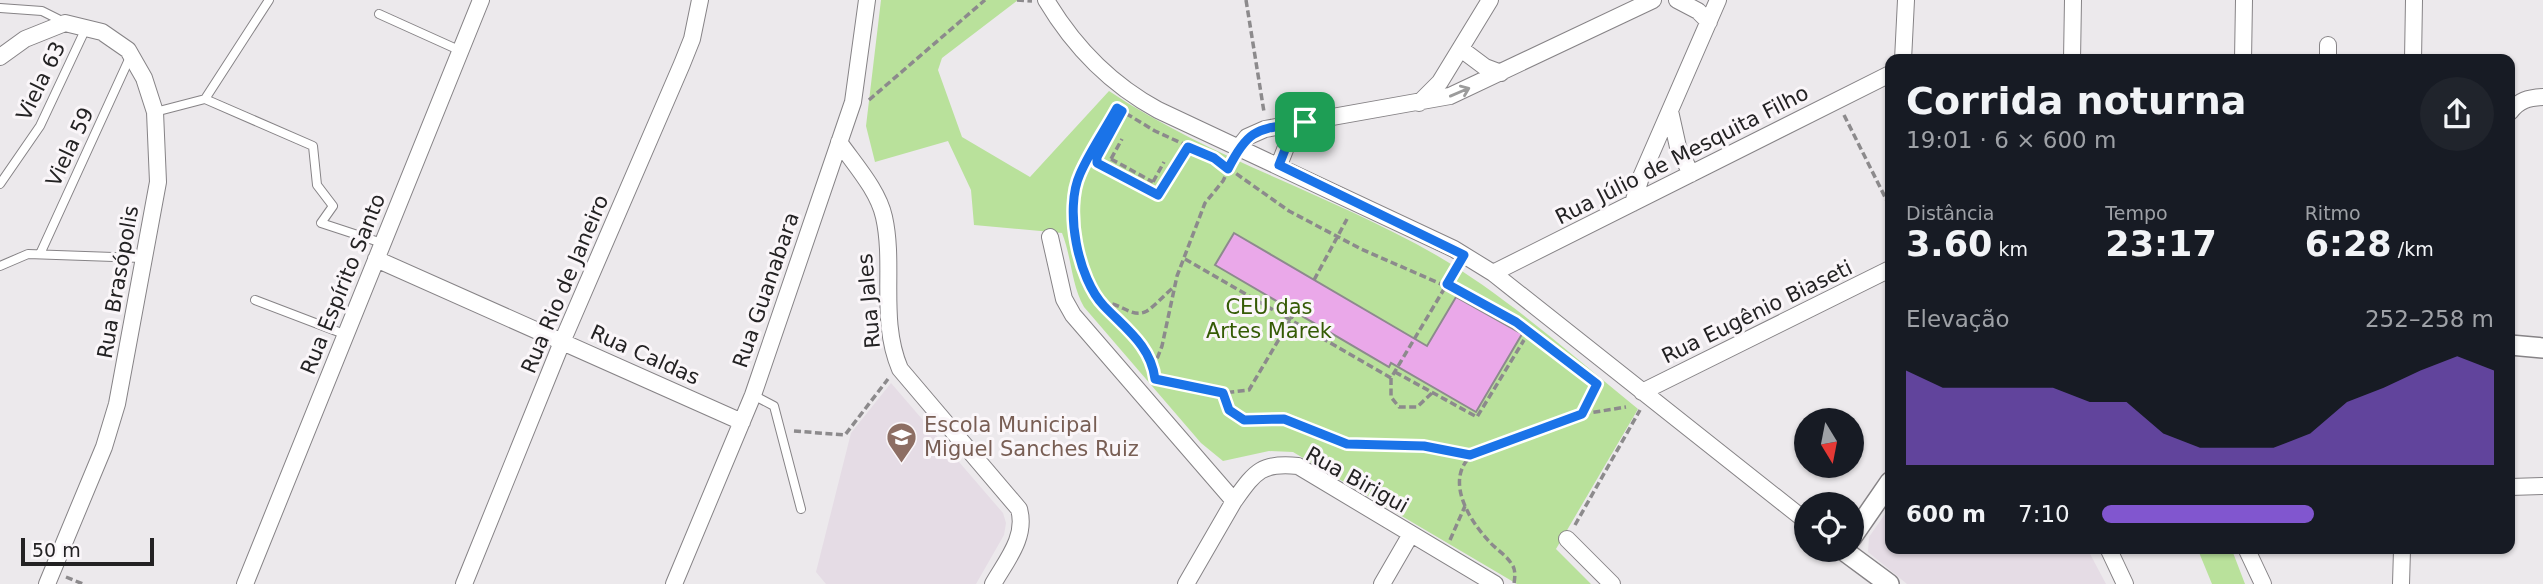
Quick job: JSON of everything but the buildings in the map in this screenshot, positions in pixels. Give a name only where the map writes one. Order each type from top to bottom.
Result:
[{"type":"street","name":"Rua Espírito Santo","points":[[245,584],[481,0]]},
{"type":"street","name":"Rua Rio de Janeiro","points":[[464,584],[562,342],[682,64],[692,39],[699,0]]},
{"type":"street","name":"Rua Guanabara","points":[[674,584],[753,394],[853,102],[867,0]]},
{"type":"street","points":[[1046,0],[1074,42],[1118,86],[1158,110],[1279,165],[1464,255],[1493,273],[1794,512]]},
{"type":"street","points":[[1417,104],[1440,82],[1490,0]]},
{"type":"street","points":[[1239,147],[1247,137],[1267,128],[1417,104],[1461,92],[1653,0]]},
{"type":"street","points":[[1677,0],[1698,11],[1709,22]]},
{"type":"street","points":[[1633,203],[1641,177],[1718,0]]},
{"type":"street","points":[[1903,54],[1906,0]]},
{"type":"street","points":[[2072,54],[2073,0]]},
{"type":"street","points":[[2243,54],[2244,0]]},
{"type":"street","points":[[2413,54],[2414,0]]},
{"type":"street","points":[[0,57],[25,39],[65,23]]},
{"type":"street","name":"Rua Brasópolis","points":[[47,584],[104,447],[117,404],[158,182],[155,112],[144,78],[131,55],[102,32],[65,23]]},
{"type":"street","points":[[1461,49],[1485,67],[1501,73]]},
{"type":"street","name":"Rua Júlio de Mesquita Filho","points":[[1493,273],[1885,77]]},
{"type":"street","points":[[2515,104],[2526,99],[2543,97]]},
{"type":"street","points":[[1670,111],[1678,147],[1691,174]]},
{"type":"street","points":[[1279,165],[1290,137],[1305,122]]},
{"type":"street","name":"Rua Jales","points":[[839,142],[877,198],[884,218],[889,324],[894,355],[900,369],[1019,509],[1020,534],[993,584]]},
{"type":"street","points":[[1050,237],[1064,299],[1073,315],[1234,501]]},
{"type":"street","name":"Rua Caldas","points":[[376,259],[742,422]]},
{"type":"street","name":"Rua Eugênio Biaseti","points":[[1642,392],[1885,271]]},
{"type":"street","points":[[2515,345],[2543,348]]},
{"type":"street","name":"Rua Birigui","points":[[1186,584],[1234,501],[1261,469],[1273,464],[1298,466],[1495,584]]},
{"type":"street","points":[[2515,487],[2543,486]]},
{"type":"street","points":[[1864,520],[1885,489]]},
{"type":"street","points":[[1382,584],[1411,534]]},
{"type":"street","points":[[1567,539],[1612,584]]},
{"type":"street","points":[[2111,554],[2125,584]]},
{"type":"street","points":[[2249,554],[2263,584]]},
{"type":"street","points":[[2401,584],[2402,554]]},
{"type":"street","points":[[1859,562],[1889,584]]},
{"type":"lane","points":[[205,99],[269,0]]},
{"type":"lane","points":[[0,8],[42,11],[65,23]]},
{"type":"lane","points":[[379,14],[461,51]]},
{"type":"lane","name":"Viela 63","points":[[0,184],[40,125],[86,28]]},
{"type":"lane","name":"Viela 59","points":[[40,254],[131,55]]},
{"type":"lane","points":[[155,112],[205,99],[313,146],[317,185],[333,206],[321,223],[382,243]]},
{"type":"lane","points":[[0,266],[28,254],[142,258]]},
{"type":"lane","points":[[255,300],[344,334]]},
{"type":"lane","points":[[753,394],[775,406],[801,509]]},
{"type":"path","points":[[853,102],[873,100],[985,0]]},
{"type":"path","points":[[1245,0],[1267,128]]},
{"type":"path","points":[[1115,99],[1119,110],[1214,158],[1289,211],[1337,237],[1447,284],[1516,322],[1597,384],[1582,414]]},
{"type":"path","points":[[1837,101],[1885,197]]},
{"type":"path","points":[[1119,110],[1097,157],[1098,164],[1106,169],[1158,195],[1163,192],[1188,147]]},
{"type":"path","points":[[1119,110],[1079,174],[1074,198],[1078,251],[1085,278],[1102,304],[1143,345],[1155,379]]},
{"type":"path","points":[[1106,169],[1122,139]]},
{"type":"path","points":[[1154,370],[1163,346],[1174,287],[1205,203],[1239,147]]},
{"type":"path","points":[[1111,159],[1153,182]]},
{"type":"path","points":[[1148,191],[1164,162]]},
{"type":"path","points":[[1314,280],[1347,219]]},
{"type":"path","points":[[1432,393],[1417,407],[1399,407],[1391,397],[1391,378],[1464,255]]},
{"type":"path","points":[[1185,259],[1391,378]]},
{"type":"path","points":[[1102,304],[1115,304],[1139,313],[1147,311],[1174,287]]},
{"type":"path","points":[[1140,390],[1155,379],[1223,393],[1249,390],[1295,312]]},
{"type":"path","points":[[1395,372],[1477,417],[1524,340]]},
{"type":"path","points":[[781,430],[845,435],[890,377],[900,369]]},
{"type":"path","points":[[1223,393],[1229,410],[1244,420],[1284,419],[1347,444],[1424,446],[1470,455]]},
{"type":"path","points":[[1514,584],[1511,562],[1485,537],[1465,506],[1458,478],[1463,463],[1470,455],[1582,414],[1626,407]]},
{"type":"path","points":[[1567,539],[1640,411]]},
{"type":"path","points":[[1437,550],[1438,536],[1449,542],[1465,506]]},
{"type":"path","points":[[1437,550],[1453,539],[1465,506]]},
{"type":"shaded area","name":"Escola Municipal Miguel Sanches Ruiz","points":[[891,383],[1003,513],[1006,523],[1004,535],[976,584],[826,584],[816,572],[851,433]]},
{"type":"shaded area","points":[[1885,514],[1885,554],[2090,554],[2106,584],[1907,584],[1868,552],[1869,537]]},
{"type":"green space","name":"CEU das Artes Marek","points":[[881,0],[1018,0],[942,58],[938,70],[962,137],[1030,177],[1109,91],[1188,137],[1355,213],[1436,255],[1489,290],[1565,348],[1638,409],[1556,549],[1591,584],[1517,584],[1293,452],[1269,451],[1223,461],[1201,443],[1084,307],[1076,289],[1062,233],[974,225],[971,190],[948,141],[875,162],[866,126]]},
{"type":"green space","points":[[2200,554],[2234,554],[2245,584],[2212,584]]},
{"type":"place","name":"Escola Municipal Miguel Sanches Ruiz","points":[[901,464]]},
{"type":"route","points":[[1117,108],[1122,111],[1097,157],[1097,163],[1154,195],[1161,195],[1188,147],[1214,158],[1228,169],[1242,142],[1255,131],[1305,122],[1290,137],[1279,165],[1464,255],[1447,284],[1489,304],[1516,322],[1597,384],[1582,414],[1470,455],[1424,446],[1347,444],[1284,419],[1244,420],[1229,410],[1223,393],[1155,379],[1150,358],[1143,345],[1102,304],[1089,286],[1078,251],[1074,213],[1075,188],[1079,174],[1117,108]]}]
